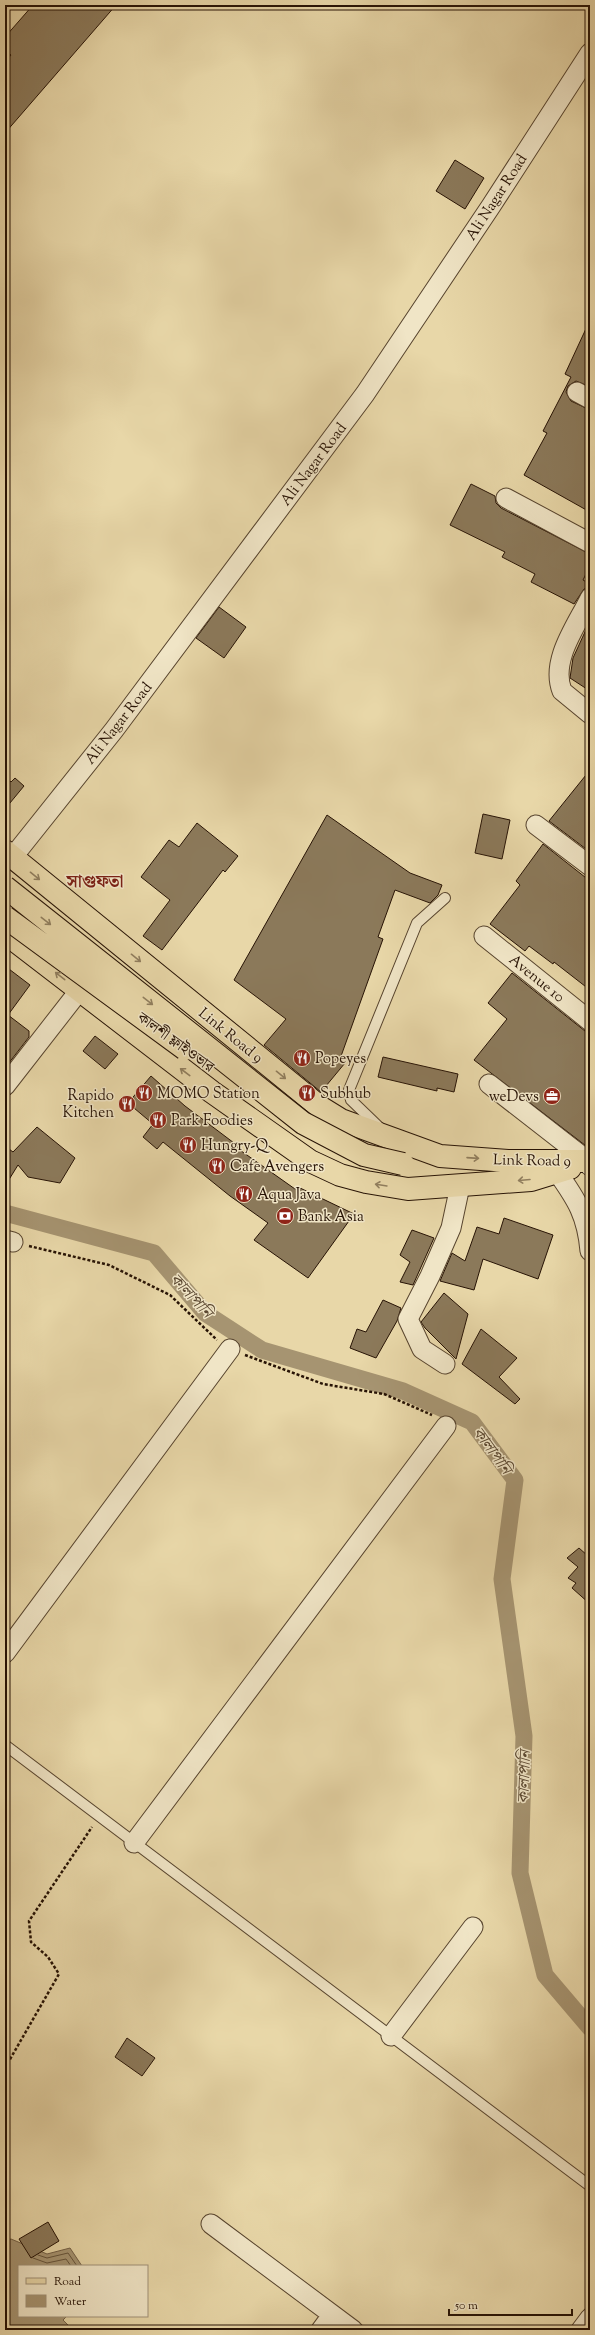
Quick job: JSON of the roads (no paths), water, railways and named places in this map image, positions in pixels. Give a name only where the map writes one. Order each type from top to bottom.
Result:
[{"type":"main road","name":"Link Road 9","points":[[8,854],[320,1107],[341,1120],[389,1139],[440,1156],[508,1161],[589,1164]]},
{"type":"main road","points":[[5,888],[303,1123],[364,1155],[408,1170],[440,1156]]},
{"type":"main road","name":"কালশী ফ্লাইওভার","points":[[5,917],[309,1139],[348,1159],[372,1168],[408,1170],[453,1186]]},
{"type":"main road","name":"Link Road 9","points":[[5,933],[212,1092],[310,1161],[340,1175],[366,1182],[408,1189],[531,1180],[589,1164]]},
{"type":"street","name":"Ali Nagar Road","points":[[8,854],[114,730],[365,394],[491,206],[590,53]]},
{"type":"street","points":[[506,498],[590,543]]},
{"type":"street","points":[[590,598],[560,659],[558,673],[562,691],[590,714]]},
{"type":"street","points":[[536,825],[590,866]]},
{"type":"street","name":"Avenue 10","points":[[484,936],[590,1021]]},
{"type":"street","points":[[5,1086],[79,991]]},
{"type":"street","points":[[489,1084],[589,1164]]},
{"type":"street","points":[[557,1172],[575,1197],[588,1227],[590,1250]]},
{"type":"street","points":[[444,1364],[422,1349],[408,1319],[430,1276],[451,1228],[453,1186]]},
{"type":"street","points":[[5,1653],[230,1350]]},
{"type":"street","points":[[134,1843],[446,1426]]},
{"type":"street","points":[[392,2036],[473,1927]]},
{"type":"street","points":[[210,2224],[353,2330]]},
{"type":"street","points":[[321,2330],[332,2315]]},
{"type":"street","points":[[581,2330],[590,2318]]},
{"type":"lane","points":[[389,1139],[351,1100],[349,1090],[417,922],[445,898]]},
{"type":"lane","points":[[5,1745],[590,2186]]},
{"type":"water","points":[[11,2239],[47,2254],[70,2248],[81,2265],[18,2265],[18,2317],[66,2317],[63,2320],[73,2330],[5,2330],[5,2241]]},
{"type":"waterway","name":"কালাপানি","points":[[5,1213],[154,1253],[205,1313],[262,1350],[403,1391],[472,1422],[515,1480],[502,1579],[524,1736],[520,1873],[545,1975],[590,2028]]},
{"type":"place","name":"Popeyes","points":[[302,1058]]},
{"type":"place","name":"MOMO Station","points":[[144,1093]]},
{"type":"place","name":"Subhub","points":[[307,1093]]},
{"type":"place","name":"weDevs","points":[[552,1096]]},
{"type":"place","name":"Rapido Kitchen","points":[[127,1104]]},
{"type":"place","name":"Park Foodies","points":[[158,1120]]},
{"type":"place","name":"Hungry-Q","points":[[188,1145]]},
{"type":"place","name":"Cafe Avengers","points":[[217,1166]]},
{"type":"place","name":"Aqua Java","points":[[244,1194]]},
{"type":"place","name":"Bank Asia","points":[[285,1216]]},
{"type":"district","name":"সাগুফতা","points":[[95,881]]}]
